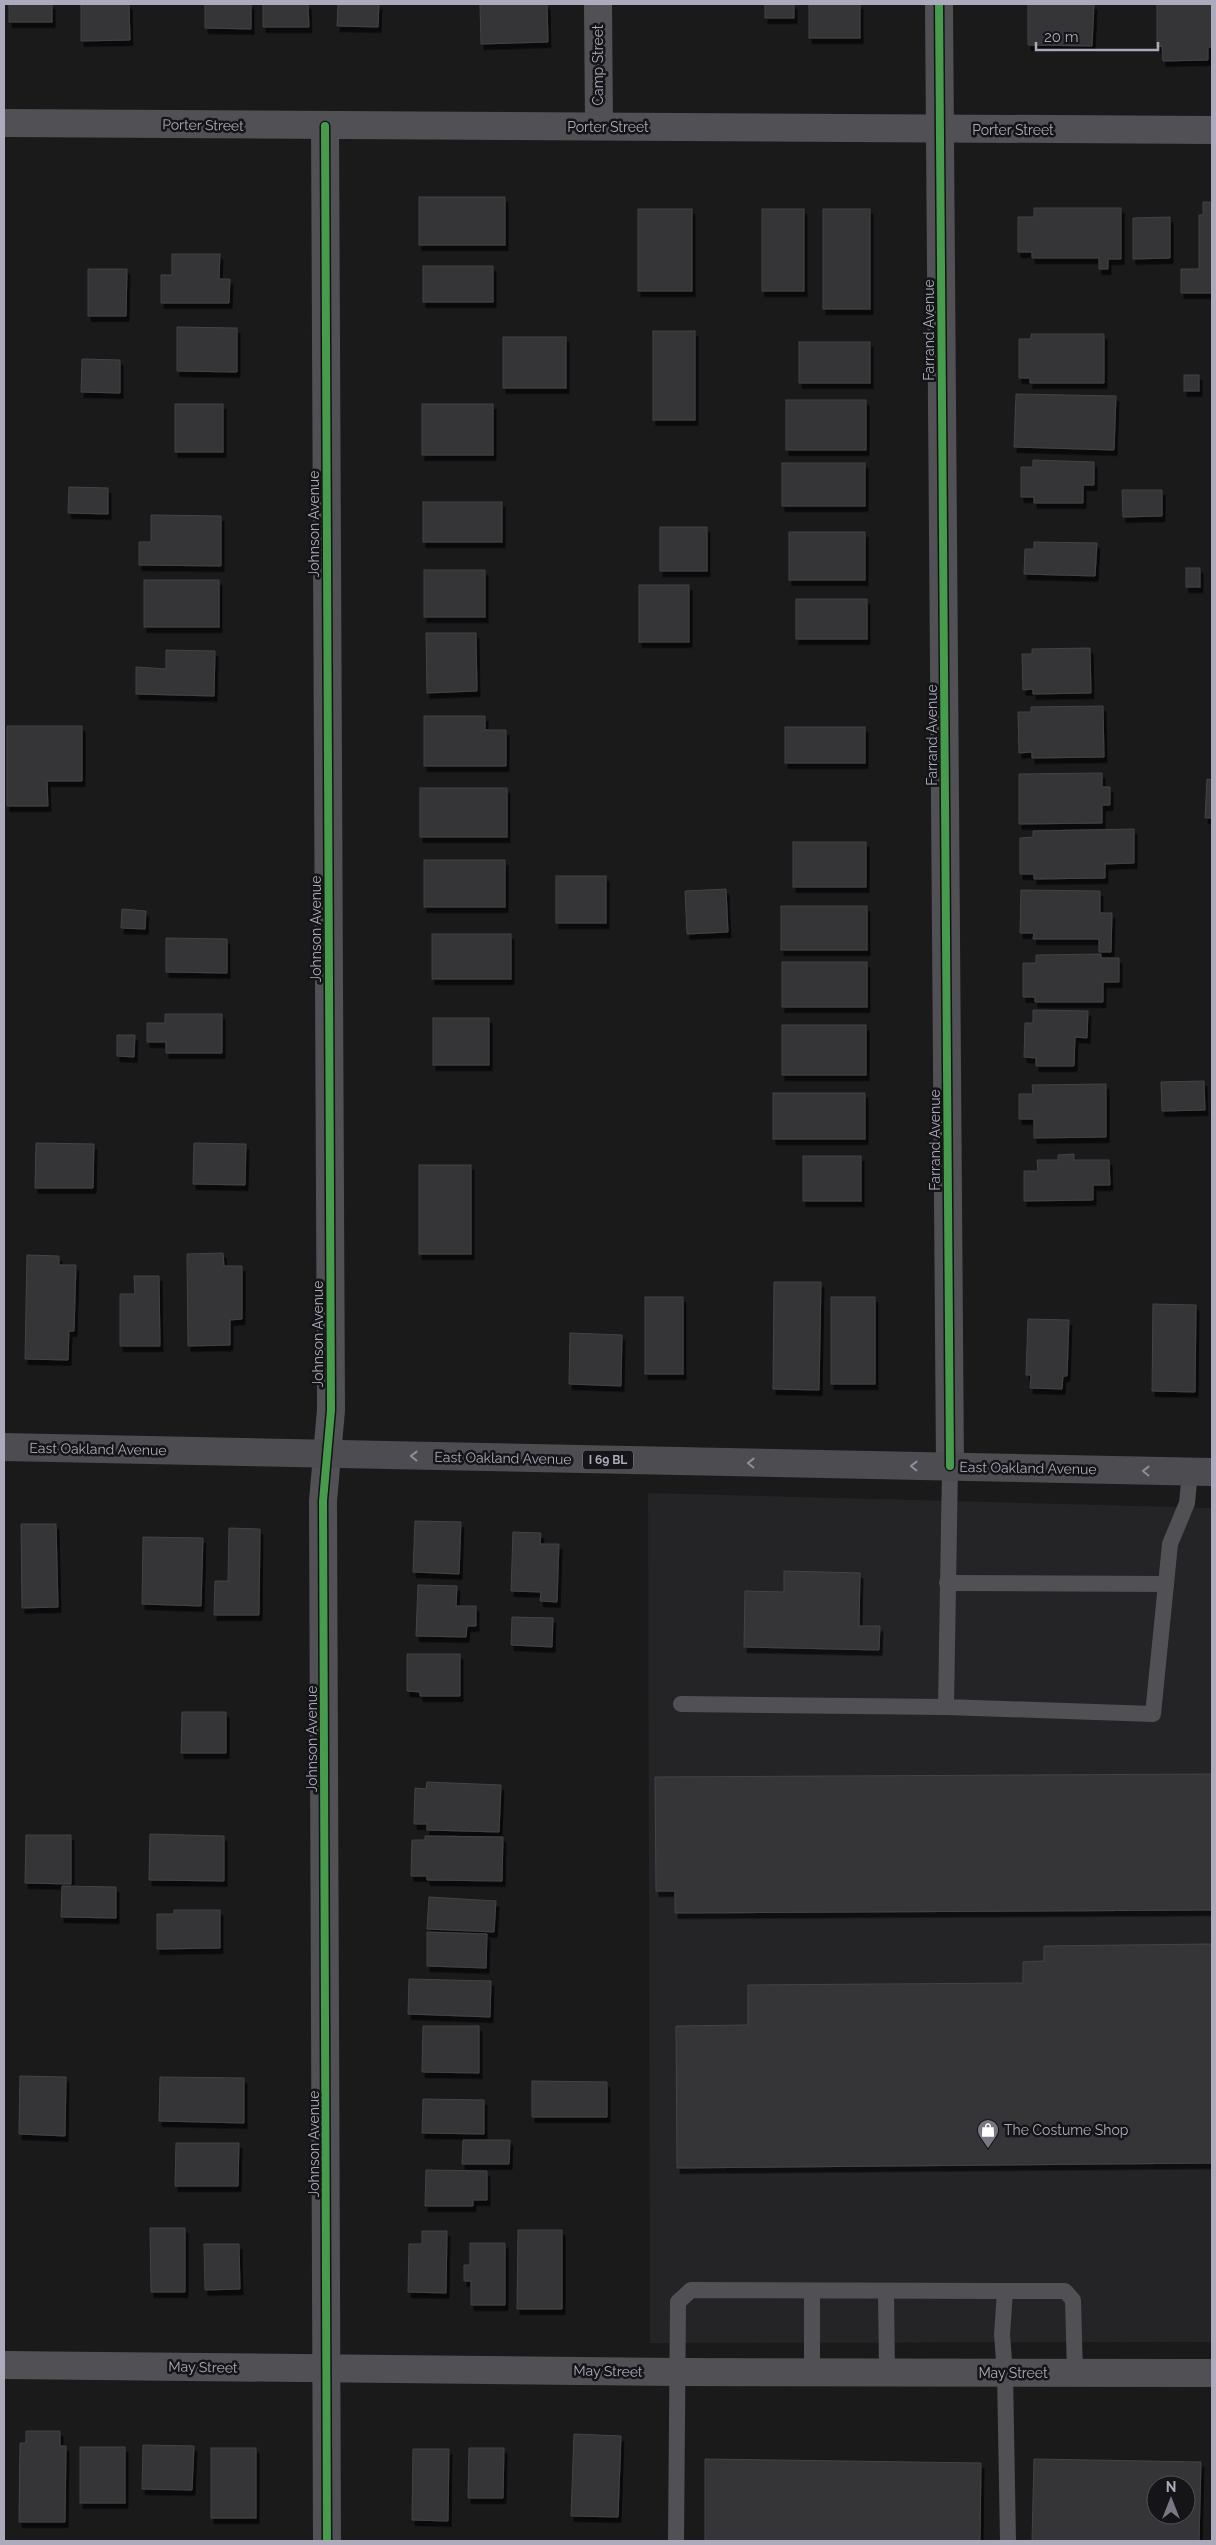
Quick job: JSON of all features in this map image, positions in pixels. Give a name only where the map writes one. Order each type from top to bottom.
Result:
[{"type":"main road","name":"East Oakland Avenue","points":[[4,1446],[1201,1472]]},
{"type":"street","name":"Camp Street","points":[[598,4],[599,126]]},
{"type":"street","name":"Farrand Avenue","points":[[939,4],[950,1466]]},
{"type":"street","name":"Porter Street","points":[[4,123],[940,130],[1212,130]]},
{"type":"street","name":"Johnson Avenue","points":[[325,126],[331,1400],[323,1501],[327,2541]]},
{"type":"street","name":"May Street","points":[[4,2365],[676,2372],[1212,2373]]},
{"type":"lane","points":[[946,1707],[950,1466]]},
{"type":"lane","points":[[681,1704],[946,1707],[1153,1714],[1170,1544],[1201,1472]]},
{"type":"lane","points":[[947,1583],[1166,1584]]},
{"type":"lane","points":[[676,2541],[678,2302],[691,2290],[1065,2291],[1073,2300],[1075,2373]]},
{"type":"lane","points":[[812,2291],[812,2372]]},
{"type":"lane","points":[[886,2291],[887,2372]]},
{"type":"lane","points":[[1005,2291],[1002,2335],[1005,2373],[1008,2541]]},
{"type":"shaded area","points":[[648,1493],[1212,1508],[1212,2342],[650,2343]]},
{"type":"building","points":[[9,4],[52,4],[52,22],[9,22]]},
{"type":"building","points":[[81,4],[129,4],[130,40],[81,41]]},
{"type":"building","points":[[205,4],[251,4],[251,29],[205,28]]},
{"type":"building","points":[[263,4],[308,4],[309,27],[263,27]]},
{"type":"building","points":[[338,4],[379,4],[378,27],[337,26]]},
{"type":"building","points":[[480,4],[547,4],[548,42],[481,44]]},
{"type":"building","points":[[765,4],[794,4],[794,18],[765,18]]},
{"type":"building","points":[[809,4],[860,4],[860,38],[809,38]]},
{"type":"building","points":[[1028,4],[1094,4],[1092,46],[1028,45]]},
{"type":"building","points":[[1157,4],[1212,4],[1212,47],[1208,47],[1208,60],[1163,61],[1162,46],[1157,47]]},
{"type":"building","points":[[419,197],[505,197],[505,245],[419,245]]},
{"type":"building","points":[[1203,202],[1212,202],[1212,293],[1181,293],[1181,269],[1199,269],[1199,215],[1203,215]]},
{"type":"building","points":[[1034,208],[1121,208],[1121,259],[1108,259],[1108,269],[1099,269],[1099,258],[1032,258],[1032,252],[1018,252],[1018,217],[1034,217]]},
{"type":"building","points":[[638,209],[692,209],[692,291],[638,291]]},
{"type":"building","points":[[762,209],[804,209],[804,291],[762,291]]},
{"type":"building","points":[[823,209],[870,209],[870,309],[823,309]]},
{"type":"building","points":[[1170,217],[1170,258],[1133,259],[1133,218]]},
{"type":"building","points":[[172,254],[220,254],[219,279],[230,279],[229,303],[161,303],[161,275],[172,275]]},
{"type":"building","points":[[423,266],[493,266],[493,302],[423,302]]},
{"type":"building","points":[[88,269],[127,269],[126,316],[88,316]]},
{"type":"building","points":[[177,327],[237,328],[237,372],[177,371]]},
{"type":"building","points":[[653,331],[695,331],[695,420],[653,420]]},
{"type":"building","points":[[1031,334],[1104,334],[1104,383],[1030,383],[1030,378],[1019,378],[1019,339],[1031,339]]},
{"type":"building","points":[[503,337],[566,337],[566,388],[503,388]]},
{"type":"building","points":[[799,342],[870,342],[870,383],[799,383]]},
{"type":"building","points":[[82,359],[120,360],[120,393],[81,392]]},
{"type":"building","points":[[1184,375],[1199,375],[1199,391],[1184,391]]},
{"type":"building","points":[[1016,394],[1116,396],[1114,450],[1014,447]]},
{"type":"building","points":[[786,400],[866,400],[866,450],[786,450]]},
{"type":"building","points":[[175,404],[223,404],[223,452],[175,452]]},
{"type":"building","points":[[422,404],[493,404],[493,455],[422,455]]},
{"type":"building","points":[[1033,460],[1094,462],[1094,485],[1083,485],[1083,503],[1034,503],[1034,497],[1021,497],[1021,467],[1033,467]]},
{"type":"building","points":[[782,463],[865,463],[865,506],[782,506]]},
{"type":"building","points":[[69,487],[108,488],[108,514],[68,513]]},
{"type":"building","points":[[1122,490],[1162,490],[1162,516],[1123,517]]},
{"type":"building","points":[[423,502],[502,502],[502,542],[423,542]]},
{"type":"building","points":[[151,515],[221,516],[221,566],[139,565],[139,542],[151,542]]},
{"type":"building","points":[[660,527],[707,527],[707,571],[660,571]]},
{"type":"building","points":[[789,532],[865,532],[865,580],[789,580]]},
{"type":"building","points":[[1034,542],[1097,543],[1095,576],[1024,574],[1025,549],[1034,549]]},
{"type":"building","points":[[1186,568],[1200,568],[1200,587],[1186,587]]},
{"type":"building","points":[[424,570],[485,570],[485,617],[424,617]]},
{"type":"building","points":[[144,580],[219,580],[219,627],[144,627]]},
{"type":"building","points":[[639,585],[689,585],[689,642],[639,642]]},
{"type":"building","points":[[796,599],[867,599],[867,639],[796,639]]},
{"type":"building","points":[[426,633],[476,633],[477,691],[427,693]]},
{"type":"building","points":[[1090,648],[1091,693],[1033,694],[1033,689],[1023,690],[1022,654],[1032,654],[1032,649]]},
{"type":"building","points":[[166,650],[215,651],[214,696],[136,694],[136,667],[166,669]]},
{"type":"building","points":[[1103,706],[1104,757],[1032,758],[1032,752],[1019,753],[1018,712],[1031,712],[1031,707]]},
{"type":"building","points":[[424,716],[485,716],[485,730],[506,730],[506,766],[424,766]]},
{"type":"building","points":[[7,726],[82,726],[82,781],[47,781],[48,806],[7,806]]},
{"type":"building","points":[[785,727],[865,727],[865,763],[785,763]]},
{"type":"building","points":[[1102,773],[1102,787],[1110,787],[1110,805],[1102,805],[1102,823],[1019,824],[1019,774]]},
{"type":"building","points":[[1207,779],[1212,780],[1212,818],[1205,818]]},
{"type":"building","points":[[420,788],[507,788],[507,837],[420,837]]},
{"type":"building","points":[[1134,829],[1134,863],[1105,864],[1105,878],[1034,879],[1034,874],[1020,874],[1020,838],[1033,837],[1033,831]]},
{"type":"building","points":[[793,842],[866,842],[866,887],[793,887]]},
{"type":"building","points":[[424,860],[505,860],[505,907],[424,907]]},
{"type":"building","points":[[556,876],[606,876],[606,923],[556,923]]},
{"type":"building","points":[[726,889],[728,932],[687,934],[685,891]]},
{"type":"building","points":[[1021,890],[1100,891],[1100,913],[1112,913],[1111,952],[1099,952],[1099,939],[1033,939],[1034,933],[1020,933]]},
{"type":"building","points":[[781,906],[867,906],[867,950],[781,950]]},
{"type":"building","points":[[122,909],[146,911],[145,929],[121,928]]},
{"type":"building","points":[[432,934],[511,934],[511,979],[432,979]]},
{"type":"building","points":[[166,938],[227,939],[227,973],[166,972]]},
{"type":"building","points":[[1101,954],[1101,958],[1119,958],[1119,982],[1103,982],[1103,1002],[1035,1002],[1035,997],[1023,997],[1023,963],[1036,963],[1036,955]]},
{"type":"building","points":[[782,962],[867,962],[867,1007],[782,1007]]},
{"type":"building","points":[[1033,1010],[1088,1011],[1087,1038],[1075,1037],[1074,1066],[1036,1066],[1036,1058],[1024,1057],[1025,1023],[1033,1023]]},
{"type":"building","points":[[165,1014],[222,1014],[222,1053],[166,1053],[166,1042],[147,1042],[147,1023],[165,1023]]},
{"type":"building","points":[[433,1018],[489,1018],[489,1065],[433,1065]]},
{"type":"building","points":[[782,1025],[866,1025],[866,1075],[782,1075]]},
{"type":"building","points":[[117,1035],[135,1035],[134,1057],[117,1056]]},
{"type":"building","points":[[1204,1081],[1205,1110],[1162,1111],[1161,1082]]},
{"type":"building","points":[[1106,1084],[1106,1137],[1034,1138],[1034,1119],[1019,1119],[1019,1094],[1033,1094],[1032,1085]]},
{"type":"building","points":[[773,1093],[865,1093],[865,1139],[773,1139]]},
{"type":"building","points":[[36,1143],[94,1144],[93,1188],[35,1188]]},
{"type":"building","points":[[194,1143],[246,1144],[245,1185],[193,1184]]},
{"type":"building","points":[[1074,1154],[1074,1160],[1109,1160],[1110,1185],[1093,1185],[1093,1200],[1024,1201],[1024,1171],[1038,1171],[1037,1160],[1058,1160],[1058,1155]]},
{"type":"building","points":[[803,1156],[861,1156],[861,1201],[803,1201]]},
{"type":"building","points":[[419,1165],[471,1165],[471,1254],[419,1254]]},
{"type":"building","points":[[223,1253],[224,1266],[242,1266],[242,1319],[230,1320],[230,1345],[188,1346],[187,1254]]},
{"type":"building","points":[[27,1255],[59,1256],[59,1265],[76,1265],[74,1331],[69,1331],[68,1360],[25,1359]]},
{"type":"building","points":[[134,1276],[159,1276],[160,1346],[120,1346],[120,1294],[135,1294]]},
{"type":"building","points":[[774,1282],[821,1282],[819,1390],[773,1389]]},
{"type":"building","points":[[645,1297],[683,1297],[683,1374],[645,1374]]},
{"type":"building","points":[[831,1297],[875,1297],[875,1384],[831,1384]]},
{"type":"building","points":[[1153,1304],[1196,1305],[1195,1392],[1152,1391]]},
{"type":"building","points":[[1028,1319],[1069,1320],[1067,1376],[1063,1376],[1062,1389],[1030,1388],[1031,1375],[1026,1375]]},
{"type":"building","points":[[570,1333],[622,1335],[621,1386],[569,1384]]},
{"type":"building","points":[[415,1521],[461,1522],[459,1574],[413,1572]]},
{"type":"building","points":[[21,1524],[56,1524],[58,1607],[22,1608]]},
{"type":"building","points":[[229,1528],[260,1529],[259,1615],[214,1615],[215,1581],[228,1581]]},
{"type":"building","points":[[513,1532],[541,1533],[540,1544],[559,1544],[557,1602],[540,1601],[541,1592],[511,1591]]},
{"type":"building","points":[[143,1537],[203,1538],[201,1606],[142,1604]]},
{"type":"building","points":[[784,1571],[860,1573],[859,1626],[880,1626],[879,1650],[744,1647],[745,1591],[784,1592]]},
{"type":"building","points":[[418,1585],[457,1586],[456,1606],[476,1606],[476,1626],[467,1626],[466,1637],[416,1636]]},
{"type":"building","points":[[512,1617],[553,1618],[552,1647],[511,1645]]},
{"type":"building","points":[[407,1654],[460,1654],[460,1696],[420,1696],[420,1692],[407,1691]]},
{"type":"building","points":[[182,1712],[226,1712],[226,1753],[181,1753]]},
{"type":"building","points":[[1212,1774],[1212,1910],[675,1913],[675,1891],[656,1891],[655,1777]]},
{"type":"building","points":[[427,1782],[501,1785],[499,1832],[427,1830],[427,1824],[414,1824],[415,1788],[426,1789]]},
{"type":"building","points":[[150,1834],[224,1836],[224,1881],[149,1880]]},
{"type":"building","points":[[26,1835],[71,1835],[71,1884],[25,1883]]},
{"type":"building","points":[[425,1836],[503,1837],[502,1881],[427,1880],[427,1876],[411,1876],[412,1840],[425,1840]]},
{"type":"building","points":[[62,1886],[116,1887],[116,1918],[61,1917]]},
{"type":"building","points":[[429,1897],[496,1901],[494,1932],[427,1929]]},
{"type":"building","points":[[174,1910],[220,1910],[220,1948],[157,1949],[157,1914],[174,1914]]},
{"type":"building","points":[[427,1932],[487,1934],[486,1968],[427,1966]]},
{"type":"building","points":[[1212,1944],[1212,2163],[677,2168],[676,2026],[748,2025],[748,1985],[1023,1983],[1023,1962],[1044,1961],[1044,1946]]},
{"type":"building","points":[[409,1979],[491,1981],[490,2017],[408,2014]]},
{"type":"building","points":[[423,2026],[479,2026],[479,2073],[422,2072]]},
{"type":"building","points":[[20,2076],[66,2077],[65,2136],[19,2134]]},
{"type":"building","points":[[160,2077],[244,2078],[244,2123],[159,2121]]},
{"type":"building","points":[[532,2081],[607,2082],[607,2117],[532,2117]]},
{"type":"building","points":[[423,2099],[484,2100],[484,2134],[422,2133]]},
{"type":"building","points":[[463,2140],[510,2140],[509,2164],[462,2164]]},
{"type":"building","points":[[176,2143],[239,2143],[238,2186],[175,2186]]},
{"type":"building","points":[[426,2170],[487,2171],[487,2200],[473,2200],[473,2206],[425,2206]]},
{"type":"building","points":[[150,2228],[185,2228],[185,2292],[151,2292]]},
{"type":"building","points":[[518,2230],[562,2230],[562,2309],[517,2309]]},
{"type":"building","points":[[422,2231],[447,2231],[446,2293],[408,2292],[409,2244],[422,2244]]},
{"type":"building","points":[[470,2243],[505,2243],[505,2305],[471,2305],[471,2281],[464,2281],[464,2265],[470,2265]]},
{"type":"building","points":[[204,2244],[239,2244],[240,2289],[205,2290]]},
{"type":"building","points":[[26,2431],[60,2431],[60,2446],[66,2446],[65,2522],[19,2522],[20,2443],[26,2443]]},
{"type":"building","points":[[574,2434],[621,2436],[618,2517],[571,2516]]},
{"type":"building","points":[[143,2445],[194,2446],[192,2490],[142,2489]]},
{"type":"building","points":[[80,2447],[125,2447],[125,2503],[80,2503]]},
{"type":"building","points":[[211,2448],[256,2448],[256,2518],[211,2518]]},
{"type":"building","points":[[469,2448],[504,2448],[503,2498],[468,2498]]},
{"type":"building","points":[[413,2449],[449,2449],[448,2521],[412,2520]]},
{"type":"building","points":[[705,2459],[981,2463],[980,2541],[705,2541]]},
{"type":"building","points":[[1034,2459],[1201,2462],[1199,2541],[1032,2541]]},
{"type":"cycle path","points":[[939,4],[950,1466]]},
{"type":"cycle path","points":[[325,126],[331,1410],[323,1501],[327,2541]]},
{"type":"place","name":"The Costume Shop","points":[[988,2149]]}]
